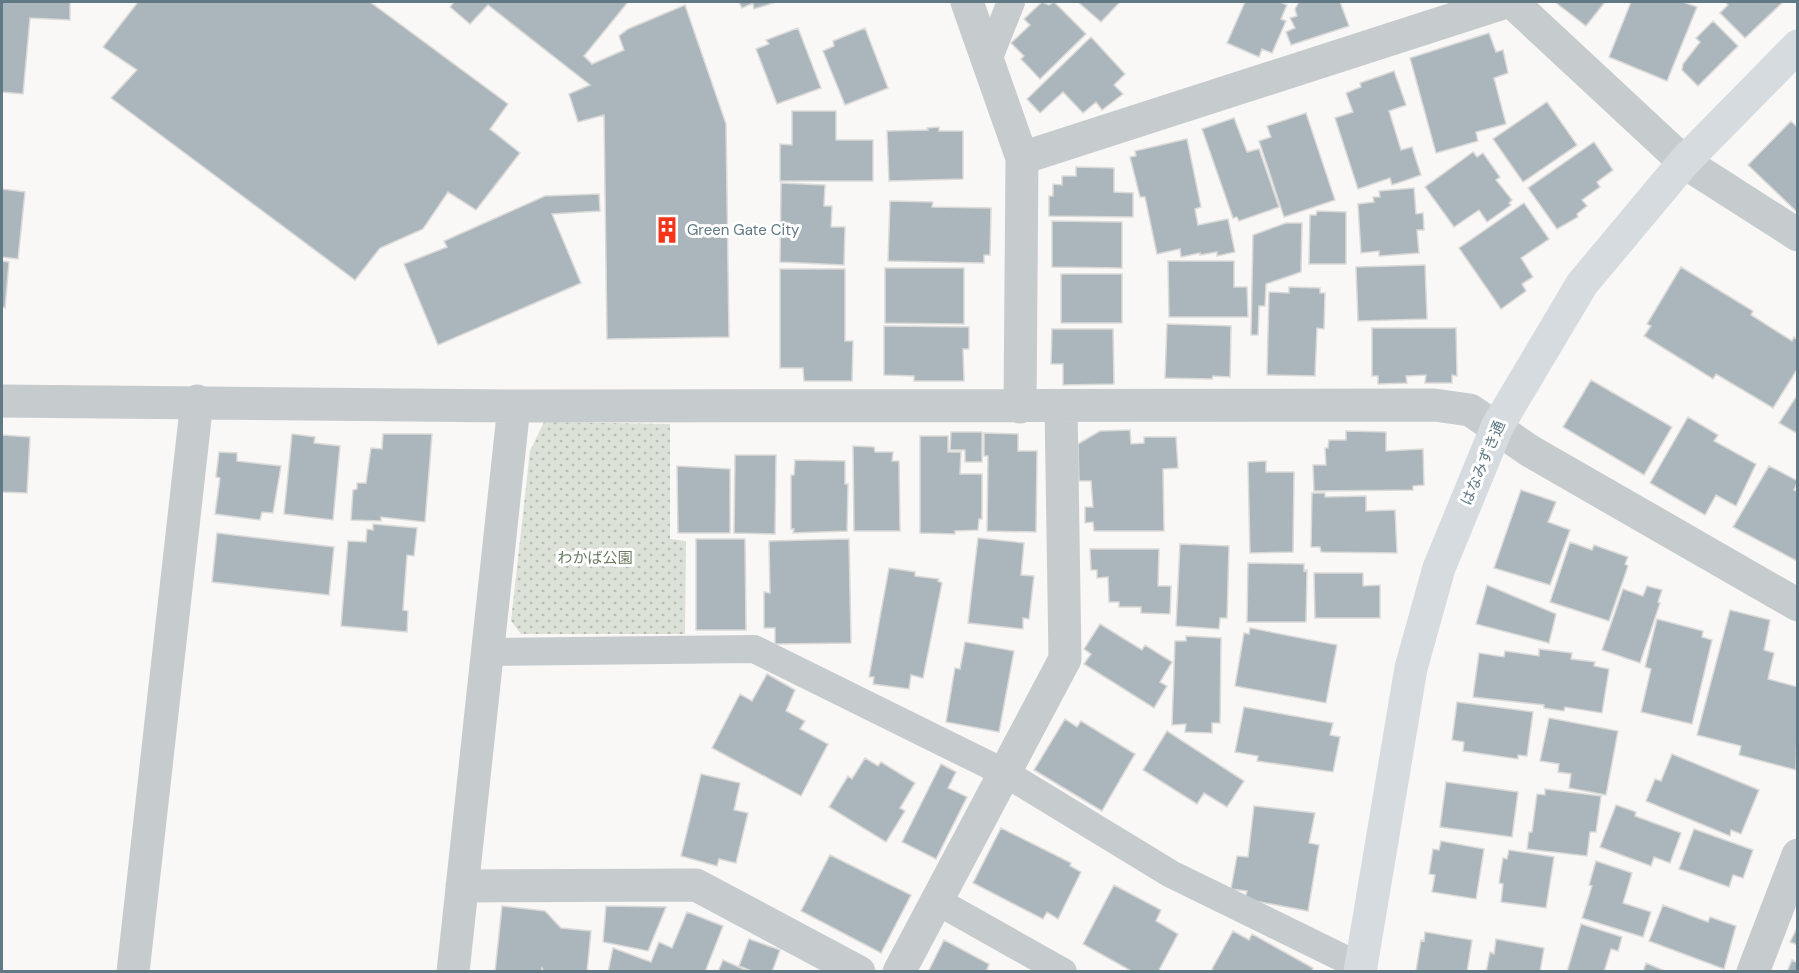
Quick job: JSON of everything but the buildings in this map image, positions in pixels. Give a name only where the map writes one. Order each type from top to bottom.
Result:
[{"type":"street","points":[[967,2],[1022,158],[1020,407]]},
{"type":"street","points":[[1022,158],[1506,2]]},
{"type":"street","points":[[1512,2],[1684,162],[1797,235]]},
{"type":"street","name":"はなみずき通","points":[[1360,969],[1411,669],[1439,568],[1497,427],[1582,284],[1684,162],[1797,46]]},
{"type":"street","points":[[2,401],[196,401],[514,406],[1434,405],[1470,410],[1530,451],[1797,605]]},
{"type":"street","points":[[133,972],[196,401]]},
{"type":"street","points":[[453,972],[514,406]]},
{"type":"street","points":[[899,972],[1065,659],[1061,407]]},
{"type":"street","points":[[1753,972],[1797,855]]},
{"type":"street","points":[[462,886],[696,885],[859,972]]},
{"type":"lane","points":[[988,60],[1011,2]]},
{"type":"lane","points":[[488,652],[754,649],[1005,773],[1171,874],[1360,969]]},
{"type":"lane","points":[[936,901],[1063,972]]},
{"type":"green space","name":"わかば公園","points":[[544,422],[670,424],[670,539],[686,541],[685,634],[521,634],[511,621],[530,451]]},
{"type":"place","name":"Green Gate City","points":[[667,230]]}]
